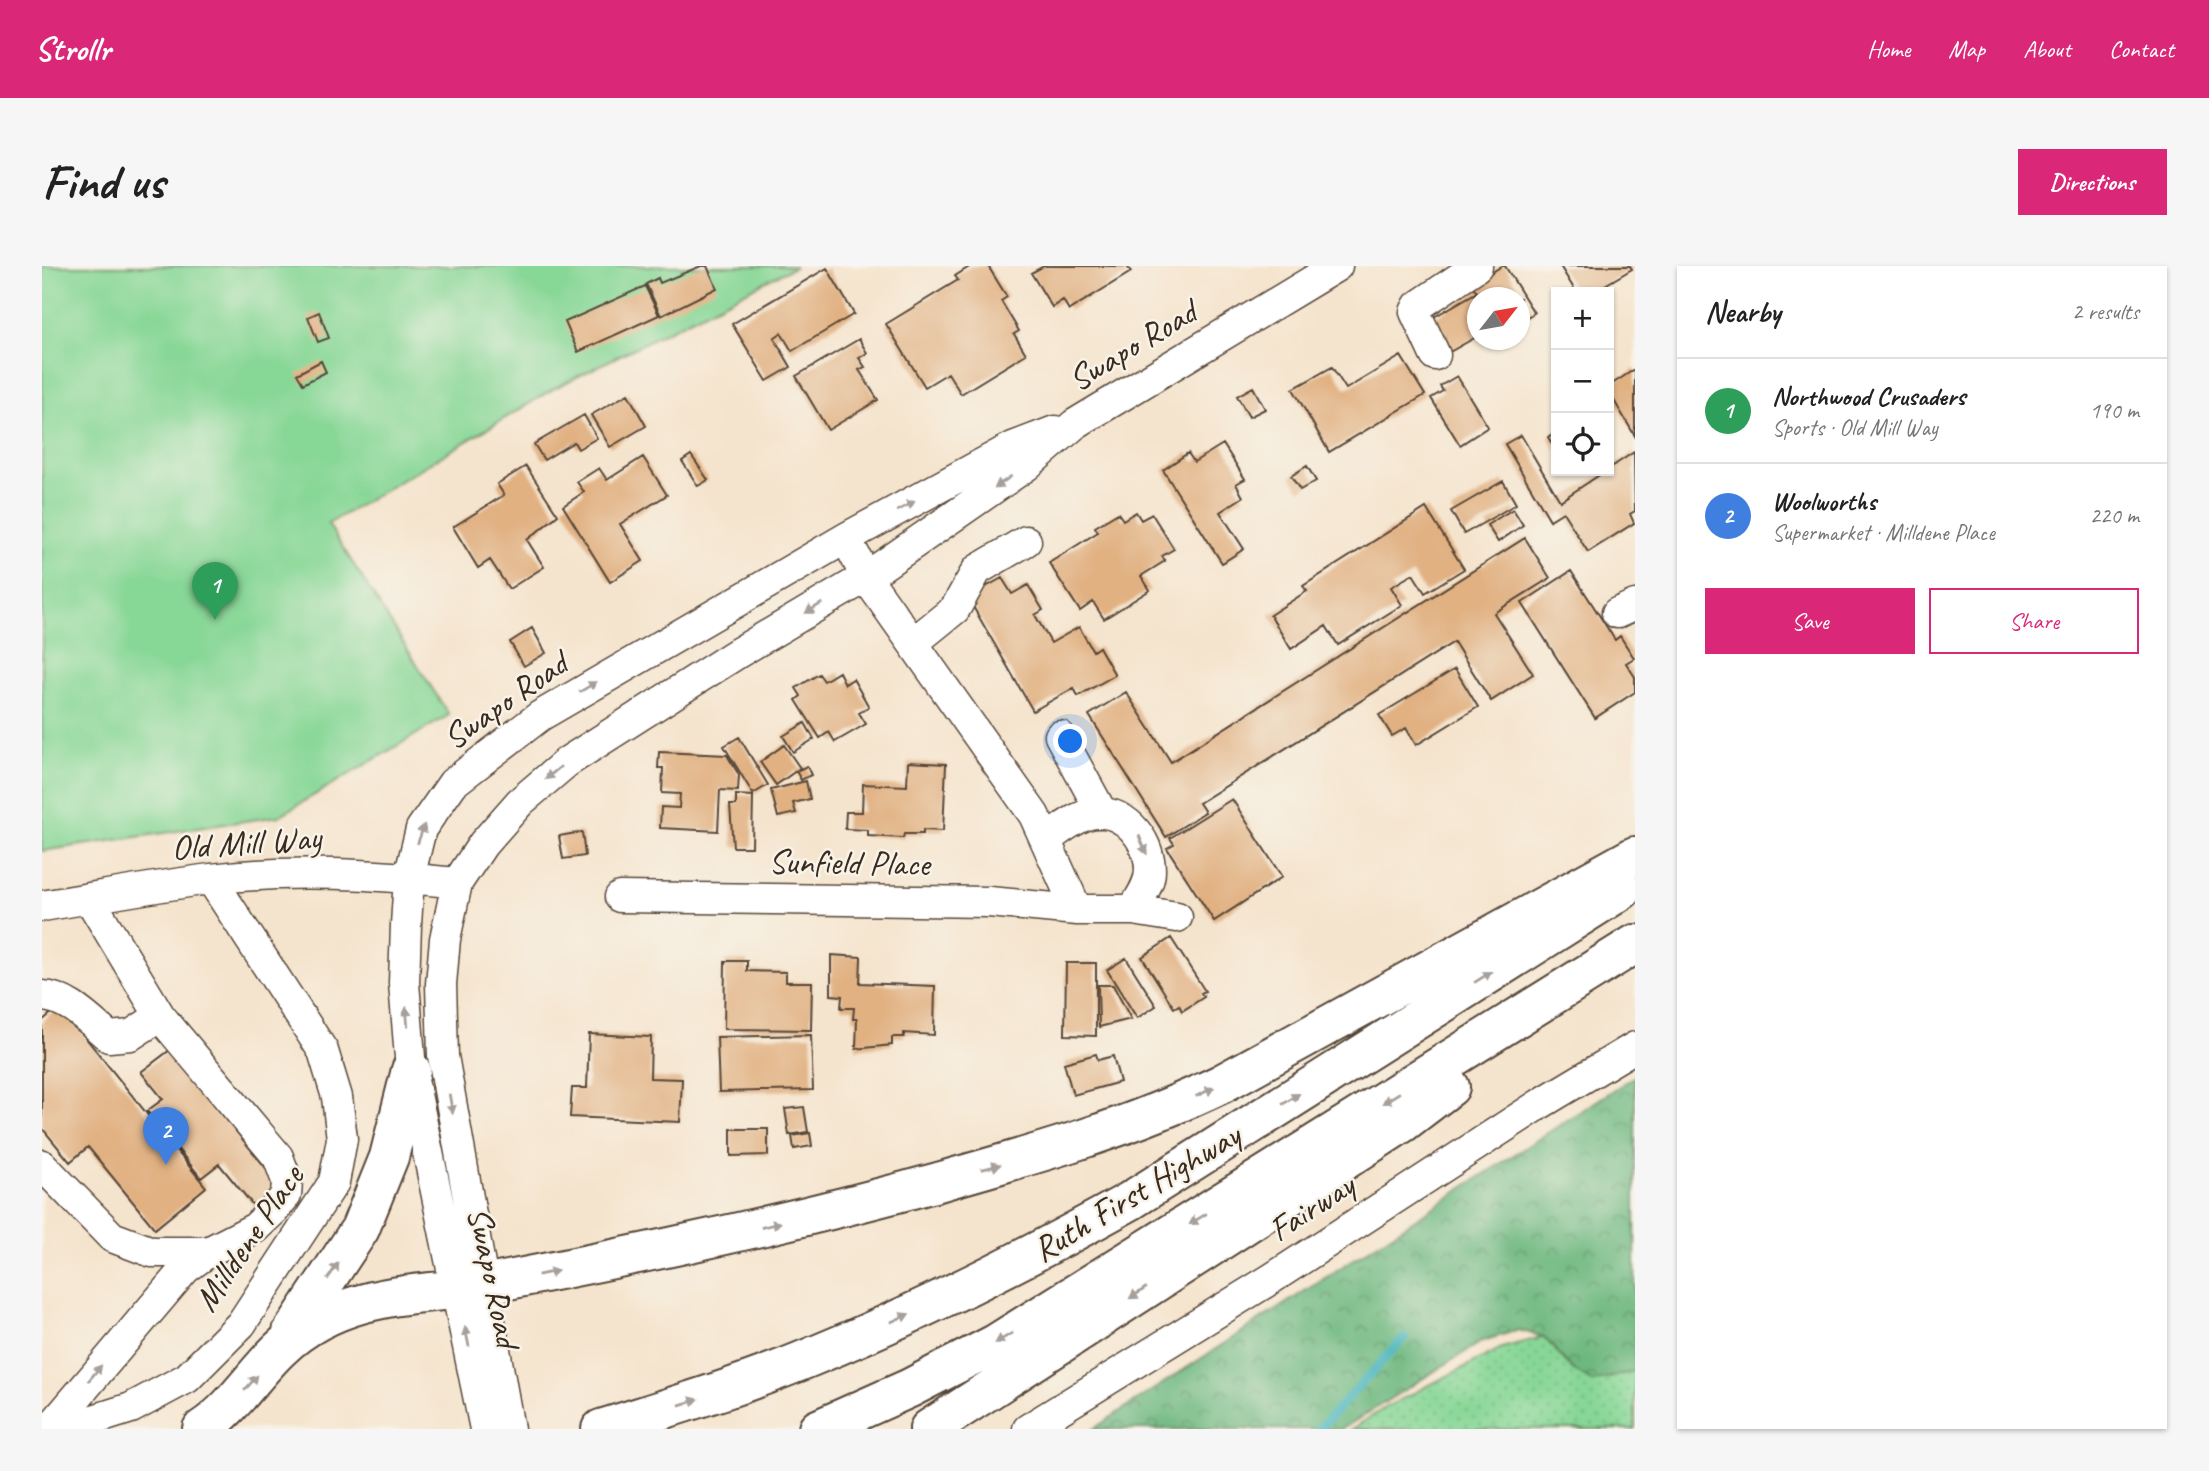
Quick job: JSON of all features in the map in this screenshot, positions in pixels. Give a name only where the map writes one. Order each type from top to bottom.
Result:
[{"type":"highway","points":[[281,1348],[323,1317],[338,1310],[421,1292],[469,1287],[699,1243],[863,1202],[1073,1144],[1158,1114],[1223,1083],[1635,856]]},
{"type":"highway","name":"Ruth First Highway","points":[[600,1429],[702,1398],[810,1357],[953,1294],[1054,1243],[1129,1201],[1635,882]]},
{"type":"highway","points":[[929,1429],[1404,1122],[1635,945]]},
{"type":"highway","name":"Ruth First Highway","points":[[818,1429],[910,1388],[995,1344],[1635,945]]},
{"type":"highway","points":[[202,1429],[246,1390],[281,1348],[360,1229],[389,1157],[411,1070]]},
{"type":"street","name":"Swapo Road","points":[[469,1287],[443,1056],[441,984],[445,939],[457,883],[482,844],[520,802],[567,762],[712,669],[866,577],[1026,466],[1075,424],[1337,266]]},
{"type":"street","points":[[1435,355],[1417,318],[1418,306],[1477,266]]},
{"type":"street","name":"Swapo Road","points":[[495,1416],[469,1287],[411,1070],[404,983],[409,878],[421,828],[453,783],[495,748],[551,709],[846,538],[1013,447],[1075,424]]},
{"type":"street","points":[[846,538],[866,577],[1034,815],[1077,910]]},
{"type":"street","points":[[913,643],[955,609],[977,570],[1026,541]]},
{"type":"street","points":[[1060,736],[1102,813]]},
{"type":"street","points":[[1047,839],[1076,820],[1102,813],[1127,822],[1146,849],[1150,868],[1148,882],[1133,910]]},
{"type":"street","name":"Old Mill Way","points":[[42,906],[211,879],[331,873],[457,883]]},
{"type":"street","name":"Milldene Place","points":[[47,1427],[93,1420],[131,1408],[187,1378],[241,1324],[334,1182],[342,1139],[337,1097],[323,1051],[211,879]]},
{"type":"street","name":"Sunfield Place","points":[[620,897],[989,902],[1077,910],[1133,910],[1177,917]]},
{"type":"street","points":[[47,1427],[165,1290],[208,1252],[254,1228],[286,1195],[284,1169],[278,1157],[160,1016],[89,898]]},
{"type":"street","points":[[42,996],[55,998],[69,1005],[109,1037],[131,1035],[160,1016]]},
{"type":"street","name":"Fairway","points":[[1028,1429],[1271,1279],[1540,1104],[1635,1047]]},
{"type":"street","points":[[42,1165],[112,1237],[152,1252],[208,1252]]},
{"type":"street","points":[[254,1228],[289,1249]]},
{"type":"green space","points":[[42,266],[796,266],[557,387],[328,524],[449,715],[279,816],[42,851]]},
{"type":"green space","points":[[1635,1076],[1635,1371],[1593,1382],[1573,1370],[1544,1337],[1518,1330],[1483,1341],[1342,1429],[1093,1429]]},
{"type":"green space","points":[[1635,1311],[1635,1429],[1352,1429],[1386,1407],[1502,1348]]},
{"type":"building","points":[[707,266],[717,288],[661,316],[646,284],[658,278],[660,283]]},
{"type":"building","points":[[971,266],[988,266],[1007,297],[1001,301],[1019,331],[1014,334],[1026,354],[961,394],[948,373],[925,387],[886,324],[958,280],[955,276]]},
{"type":"building","points":[[1044,266],[1127,266],[1131,272],[1069,310],[1063,300],[1052,307],[1031,273]]},
{"type":"building","points":[[1505,266],[1518,287],[1473,287],[1472,285]]},
{"type":"building","points":[[1560,266],[1630,266],[1632,269],[1601,287],[1573,287]]},
{"type":"building","points":[[827,268],[854,314],[792,351],[781,333],[774,338],[791,367],[767,381],[732,324]]},
{"type":"building","points":[[645,286],[659,315],[578,352],[565,322]]},
{"type":"building","points":[[1467,298],[1467,342],[1446,354],[1427,321]]},
{"type":"building","points":[[319,312],[329,338],[318,342],[308,317]]},
{"type":"building","points":[[859,339],[867,353],[859,358],[865,367],[859,370],[878,400],[828,430],[796,376]]},
{"type":"building","points":[[1401,356],[1425,395],[1329,452],[1293,389],[1332,367],[1346,389]]},
{"type":"building","points":[[321,361],[326,372],[303,384],[297,374]]},
{"type":"building","points":[[1635,369],[1635,436],[1614,400],[1614,383]]},
{"type":"building","points":[[1457,376],[1488,427],[1460,445],[1431,398],[1443,391],[1440,386]]},
{"type":"building","points":[[1253,387],[1265,409],[1249,417],[1237,396]]},
{"type":"building","points":[[628,394],[646,426],[610,447],[591,415]]},
{"type":"building","points":[[584,415],[597,438],[578,449],[574,442],[544,460],[534,444]]},
{"type":"building","points":[[1521,435],[1560,501],[1598,476],[1614,476],[1614,465],[1634,452],[1635,511],[1630,514],[1634,523],[1588,552],[1563,512],[1550,520],[1505,444]]},
{"type":"building","points":[[1223,444],[1245,479],[1236,484],[1243,497],[1220,512],[1244,549],[1222,563],[1163,470],[1188,453],[1194,462]]},
{"type":"building","points":[[691,455],[708,480],[698,486],[682,461]]},
{"type":"building","points":[[643,457],[667,495],[620,524],[643,561],[610,582],[563,506],[584,492],[577,482],[599,468],[607,480]]},
{"type":"building","points":[[526,466],[558,515],[527,540],[544,567],[509,589],[490,560],[478,568],[453,527],[504,495],[497,484]]},
{"type":"building","points":[[1307,466],[1316,481],[1300,490],[1291,476]]},
{"type":"building","points":[[1503,481],[1516,504],[1464,534],[1451,511]]},
{"type":"building","points":[[1426,508],[1464,569],[1425,593],[1413,574],[1391,587],[1402,605],[1338,645],[1326,626],[1291,649],[1270,615],[1307,591],[1303,586]]},
{"type":"building","points":[[1513,509],[1523,525],[1498,542],[1487,525]]},
{"type":"building","points":[[1136,512],[1141,520],[1152,514],[1174,549],[1162,556],[1165,561],[1141,576],[1150,590],[1104,619],[1093,602],[1080,611],[1049,563],[1098,532],[1095,527],[1118,513],[1123,520]]},
{"type":"building","points":[[1525,538],[1550,578],[1494,613],[1533,674],[1491,701],[1454,642],[1199,803],[1205,812],[1166,837],[1089,715],[1126,692],[1171,762]]},
{"type":"building","points":[[1571,571],[1615,640],[1620,636],[1634,658],[1626,663],[1635,677],[1635,692],[1595,718],[1522,603]]},
{"type":"building","points":[[1002,578],[1012,594],[1028,585],[1043,610],[1035,615],[1051,643],[1079,627],[1093,651],[1099,647],[1115,675],[1078,696],[1074,688],[1033,711],[972,605],[977,592]]},
{"type":"building","points":[[532,628],[546,653],[524,666],[510,642]]},
{"type":"building","points":[[1455,669],[1478,707],[1416,745],[1406,728],[1392,736],[1379,715]]},
{"type":"building","points":[[839,672],[845,684],[853,679],[869,707],[859,713],[866,724],[835,742],[829,732],[820,738],[796,700],[801,696],[796,688],[819,674],[824,681]]},
{"type":"building","points":[[805,723],[814,739],[793,752],[783,736]]},
{"type":"building","points":[[739,737],[768,785],[753,794],[724,746]]},
{"type":"building","points":[[784,745],[800,768],[776,785],[760,762]]},
{"type":"building","points":[[659,752],[727,755],[739,775],[738,791],[720,790],[718,831],[660,828],[661,807],[679,808],[680,794],[662,793],[663,768],[658,768]]},
{"type":"building","points":[[908,762],[946,764],[943,831],[923,830],[923,834],[904,834],[903,838],[868,836],[868,830],[845,829],[846,812],[862,812],[863,784],[907,786]]},
{"type":"building","points":[[807,766],[811,775],[801,780],[796,771]]},
{"type":"building","points":[[806,781],[810,799],[793,803],[796,813],[778,817],[771,790]]},
{"type":"building","points":[[736,795],[753,796],[752,847],[733,847],[730,805],[736,805]]},
{"type":"building","points":[[1232,799],[1282,877],[1214,921],[1167,848],[1174,844],[1170,838]]},
{"type":"building","points":[[582,832],[585,856],[563,859],[559,836]]},
{"type":"building","points":[[1171,938],[1205,991],[1201,993],[1204,997],[1182,1011],[1179,1005],[1174,1008],[1142,957]]},
{"type":"building","points":[[831,955],[861,957],[860,983],[935,986],[934,1035],[904,1033],[904,1037],[892,1037],[892,1045],[856,1049],[857,1019],[853,1019],[854,1008],[841,1008],[842,996],[831,995]]},
{"type":"building","points":[[1126,958],[1156,1006],[1137,1018],[1107,970]]},
{"type":"building","points":[[725,961],[747,961],[747,971],[786,972],[786,982],[812,982],[811,1030],[724,1029]]},
{"type":"building","points":[[1066,963],[1096,963],[1096,1036],[1065,1035]]},
{"type":"building","points":[[1098,985],[1113,985],[1131,1019],[1099,1027]]},
{"type":"building","points":[[60,1006],[206,1187],[155,1229],[88,1147],[70,1162],[42,1128],[42,1021]]},
{"type":"building","points":[[589,1034],[651,1037],[650,1078],[682,1079],[680,1122],[570,1117],[572,1088],[587,1088]]},
{"type":"building","points":[[811,1035],[813,1090],[719,1092],[717,1037]]},
{"type":"building","points":[[170,1050],[283,1189],[257,1210],[219,1164],[201,1178],[147,1111],[163,1099],[141,1072]]},
{"type":"building","points":[[1096,1054],[1098,1060],[1113,1056],[1120,1082],[1073,1095],[1064,1063]]},
{"type":"building","points":[[804,1107],[808,1132],[789,1135],[785,1109]]},
{"type":"building","points":[[731,1129],[768,1129],[768,1155],[731,1156]]},
{"type":"building","points":[[810,1133],[812,1146],[794,1149],[792,1136]]},
{"type":"waterway","points":[[1319,1429],[1404,1338]]},
{"type":"place","name":"Northwood Crusaders","points":[[215,620]]},
{"type":"place","name":"Woolworths","points":[[166,1165]]}]
